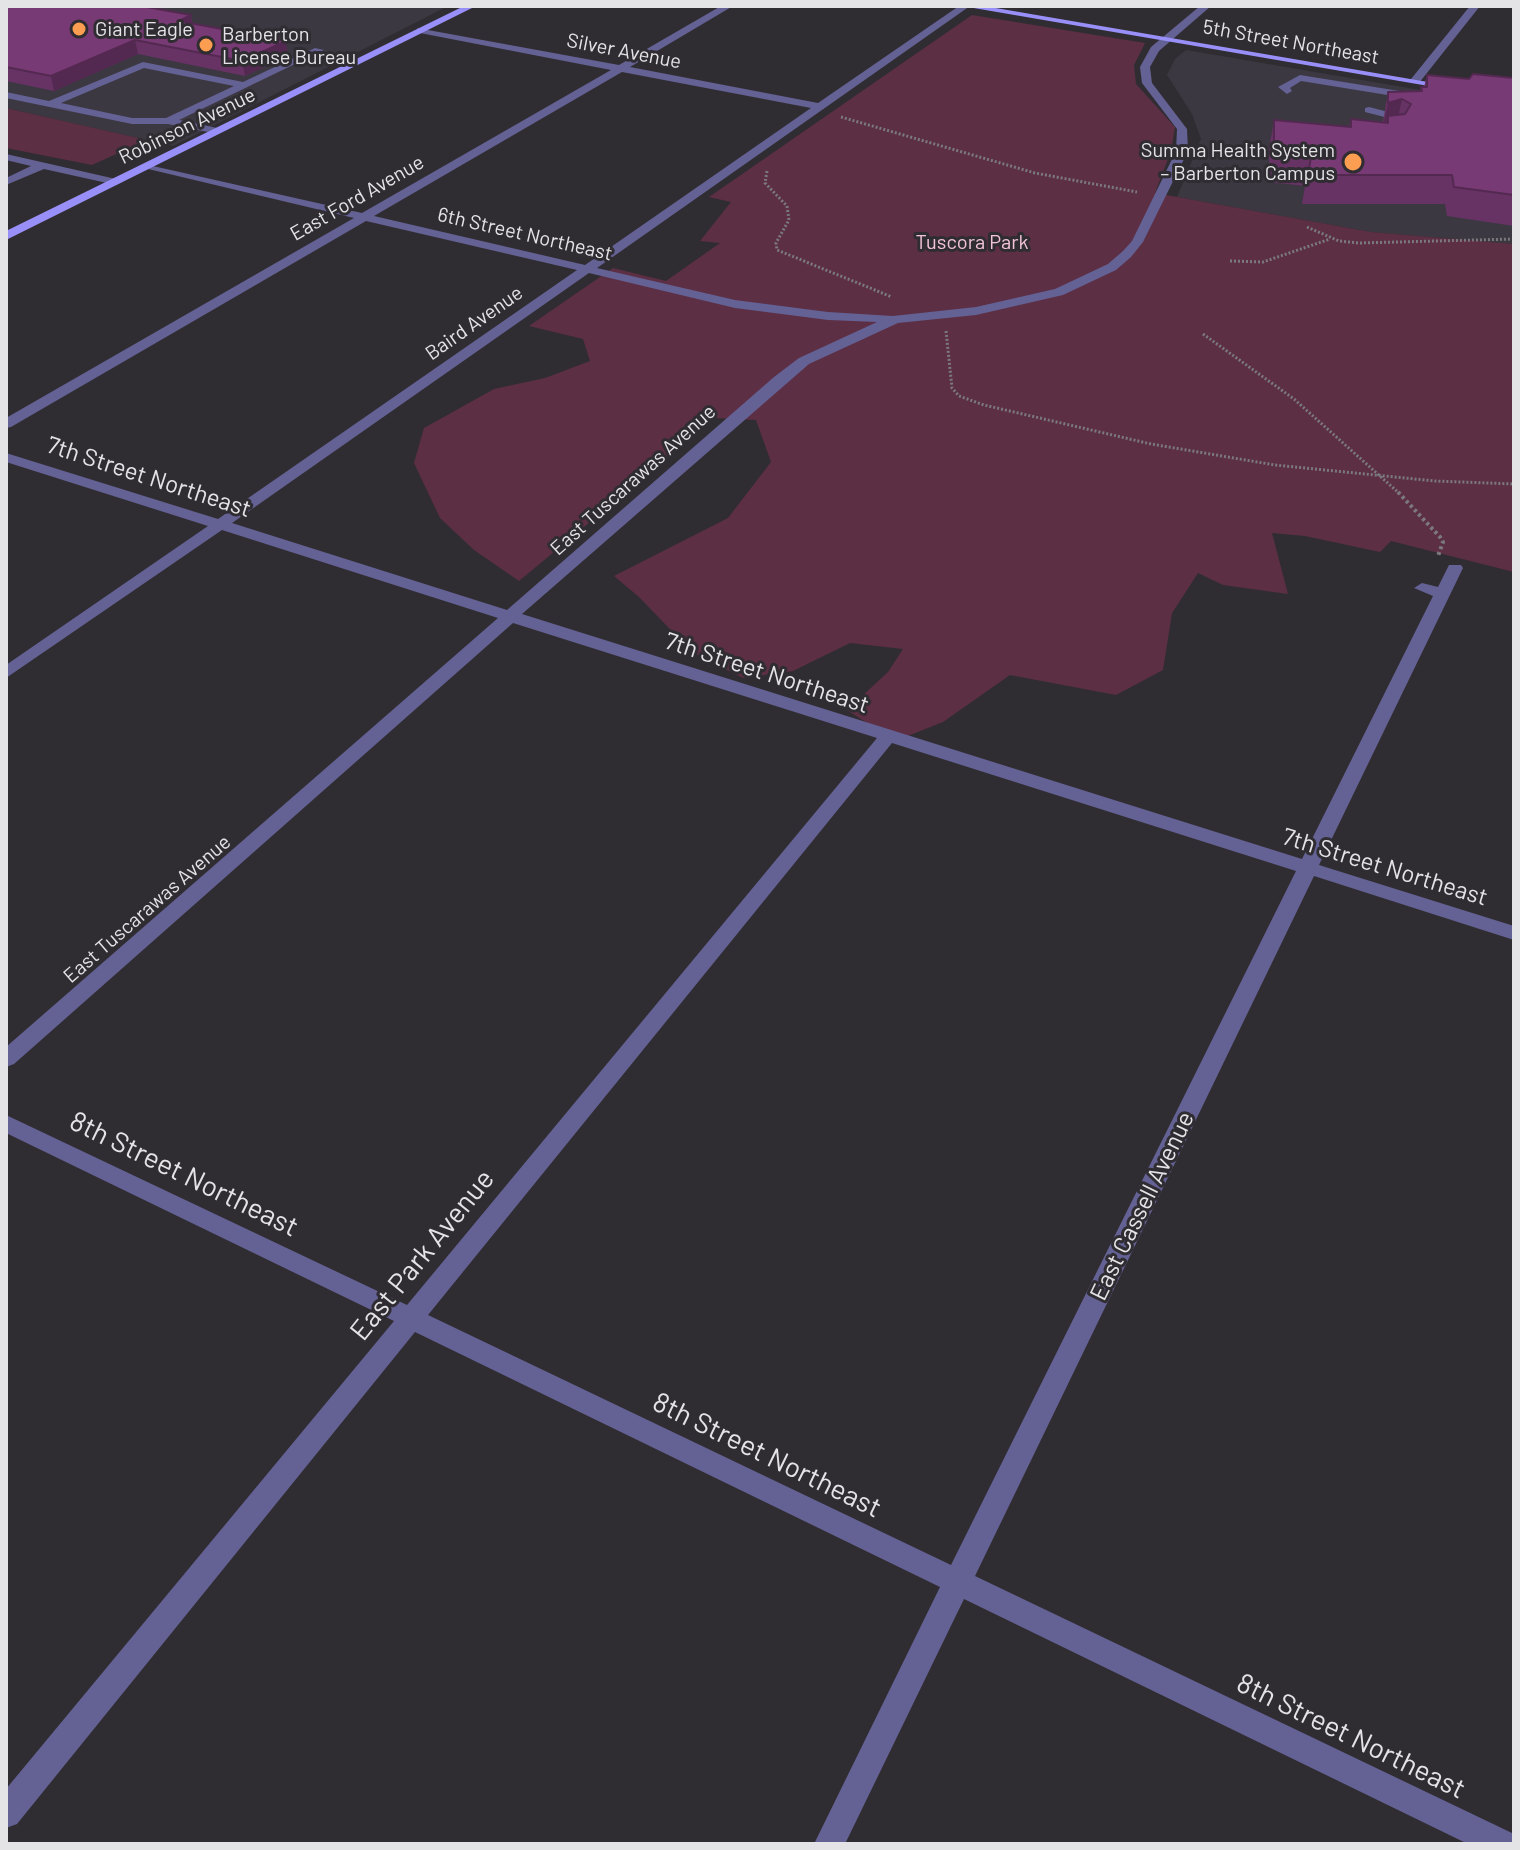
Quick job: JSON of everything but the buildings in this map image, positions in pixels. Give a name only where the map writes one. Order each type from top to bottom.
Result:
[{"type":"main road","name":"Robinson Avenue","points":[[6,236],[471,6]]},
{"type":"main road","name":"5th Street Northeast","points":[[966,6],[1471,90]]},
{"type":"street","name":"East Ford Avenue","points":[[6,424],[728,6]]},
{"type":"street","name":"Baird Avenue","points":[[6,673],[966,6]]},
{"type":"street","name":"East Tuscarawas Avenue","points":[[6,1059],[804,361],[895,319],[946,314],[1059,292],[1112,267],[1137,242],[1182,151],[1182,129],[1147,83],[1145,67],[1155,49],[1206,6]]},
{"type":"street","points":[[1415,81],[1475,6]]},
{"type":"street","name":"Silver Avenue","points":[[420,30],[819,108]]},
{"type":"street","points":[[168,121],[319,50]]},
{"type":"street","points":[[1300,78],[1315,64]]},
{"type":"street","points":[[50,104],[143,65],[244,85]]},
{"type":"street","points":[[1300,78],[1370,91],[1404,105],[1420,102]]},
{"type":"street","points":[[1285,93],[1303,84],[1300,78]]},
{"type":"street","points":[[1433,97],[1447,98],[1457,88]]},
{"type":"street","points":[[6,95],[132,121],[168,121],[218,131]]},
{"type":"street","points":[[1369,110],[1396,117]]},
{"type":"street","points":[[6,157],[116,182]]},
{"type":"street","points":[[6,182],[43,165]]},
{"type":"street","name":"6th Street Northeast","points":[[148,166],[735,304],[828,316],[895,319]]},
{"type":"street","name":"7th Street Northeast","points":[[6,457],[510,615],[886,738],[1514,933]]},
{"type":"street","name":"East Cassell Avenue","points":[[829,1844],[1455,568]]},
{"type":"street","points":[[1422,588],[1442,593]]},
{"type":"street","name":"East Park Avenue","points":[[6,1813],[886,738]]},
{"type":"street","name":"8th Street Northeast","points":[[6,1123],[1501,1844]]},
{"type":"path","points":[[819,108],[1035,173],[1135,192],[1163,192]]},
{"type":"path","points":[[832,124],[852,109]]},
{"type":"path","points":[[772,167],[763,178],[787,206],[789,220],[776,243],[777,250],[893,298],[946,314],[952,388],[959,396],[984,405],[1207,455],[1382,475],[1514,484]]},
{"type":"path","points":[[1307,227],[1331,238],[1400,245],[1514,239]]},
{"type":"path","points":[[1230,261],[1263,262],[1331,238]]},
{"type":"path","points":[[1203,334],[1294,399],[1382,475],[1440,537],[1443,542],[1436,561]]},
{"type":"shaded area","points":[[6,6],[448,6],[173,146],[6,108]]},
{"type":"shaded area","name":"Summa Health System – Barberton Campus","points":[[1186,50],[1514,106],[1514,244],[1371,232],[1177,197],[1201,139],[1192,114],[1167,75],[1175,59]]},
{"type":"green space","name":"Tuscora Park","points":[[972,15],[1145,43],[1134,65],[1136,84],[1175,127],[1171,151],[1155,193],[1371,232],[1514,244],[1514,572],[1391,541],[1380,552],[1305,536],[1272,533],[1288,594],[1223,585],[1198,573],[1172,613],[1163,670],[1116,695],[1010,675],[943,722],[895,741],[847,710],[888,672],[903,649],[850,643],[793,671],[743,678],[692,652],[639,597],[614,576],[728,518],[771,462],[756,420],[715,418],[519,581],[474,550],[440,518],[414,463],[424,428],[494,389],[545,378],[590,361],[583,339],[529,326],[613,268],[666,281],[720,243],[700,241],[731,202],[709,197]]},
{"type":"green space","points":[[6,108],[147,140],[92,165],[6,148]]},
{"type":"place","name":"Giant Eagle","points":[[79,29]]},
{"type":"place","name":"Barberton License Bureau","points":[[206,45]]},
{"type":"place","name":"Summa Health System – Barberton Campus","points":[[1353,162]]}]
